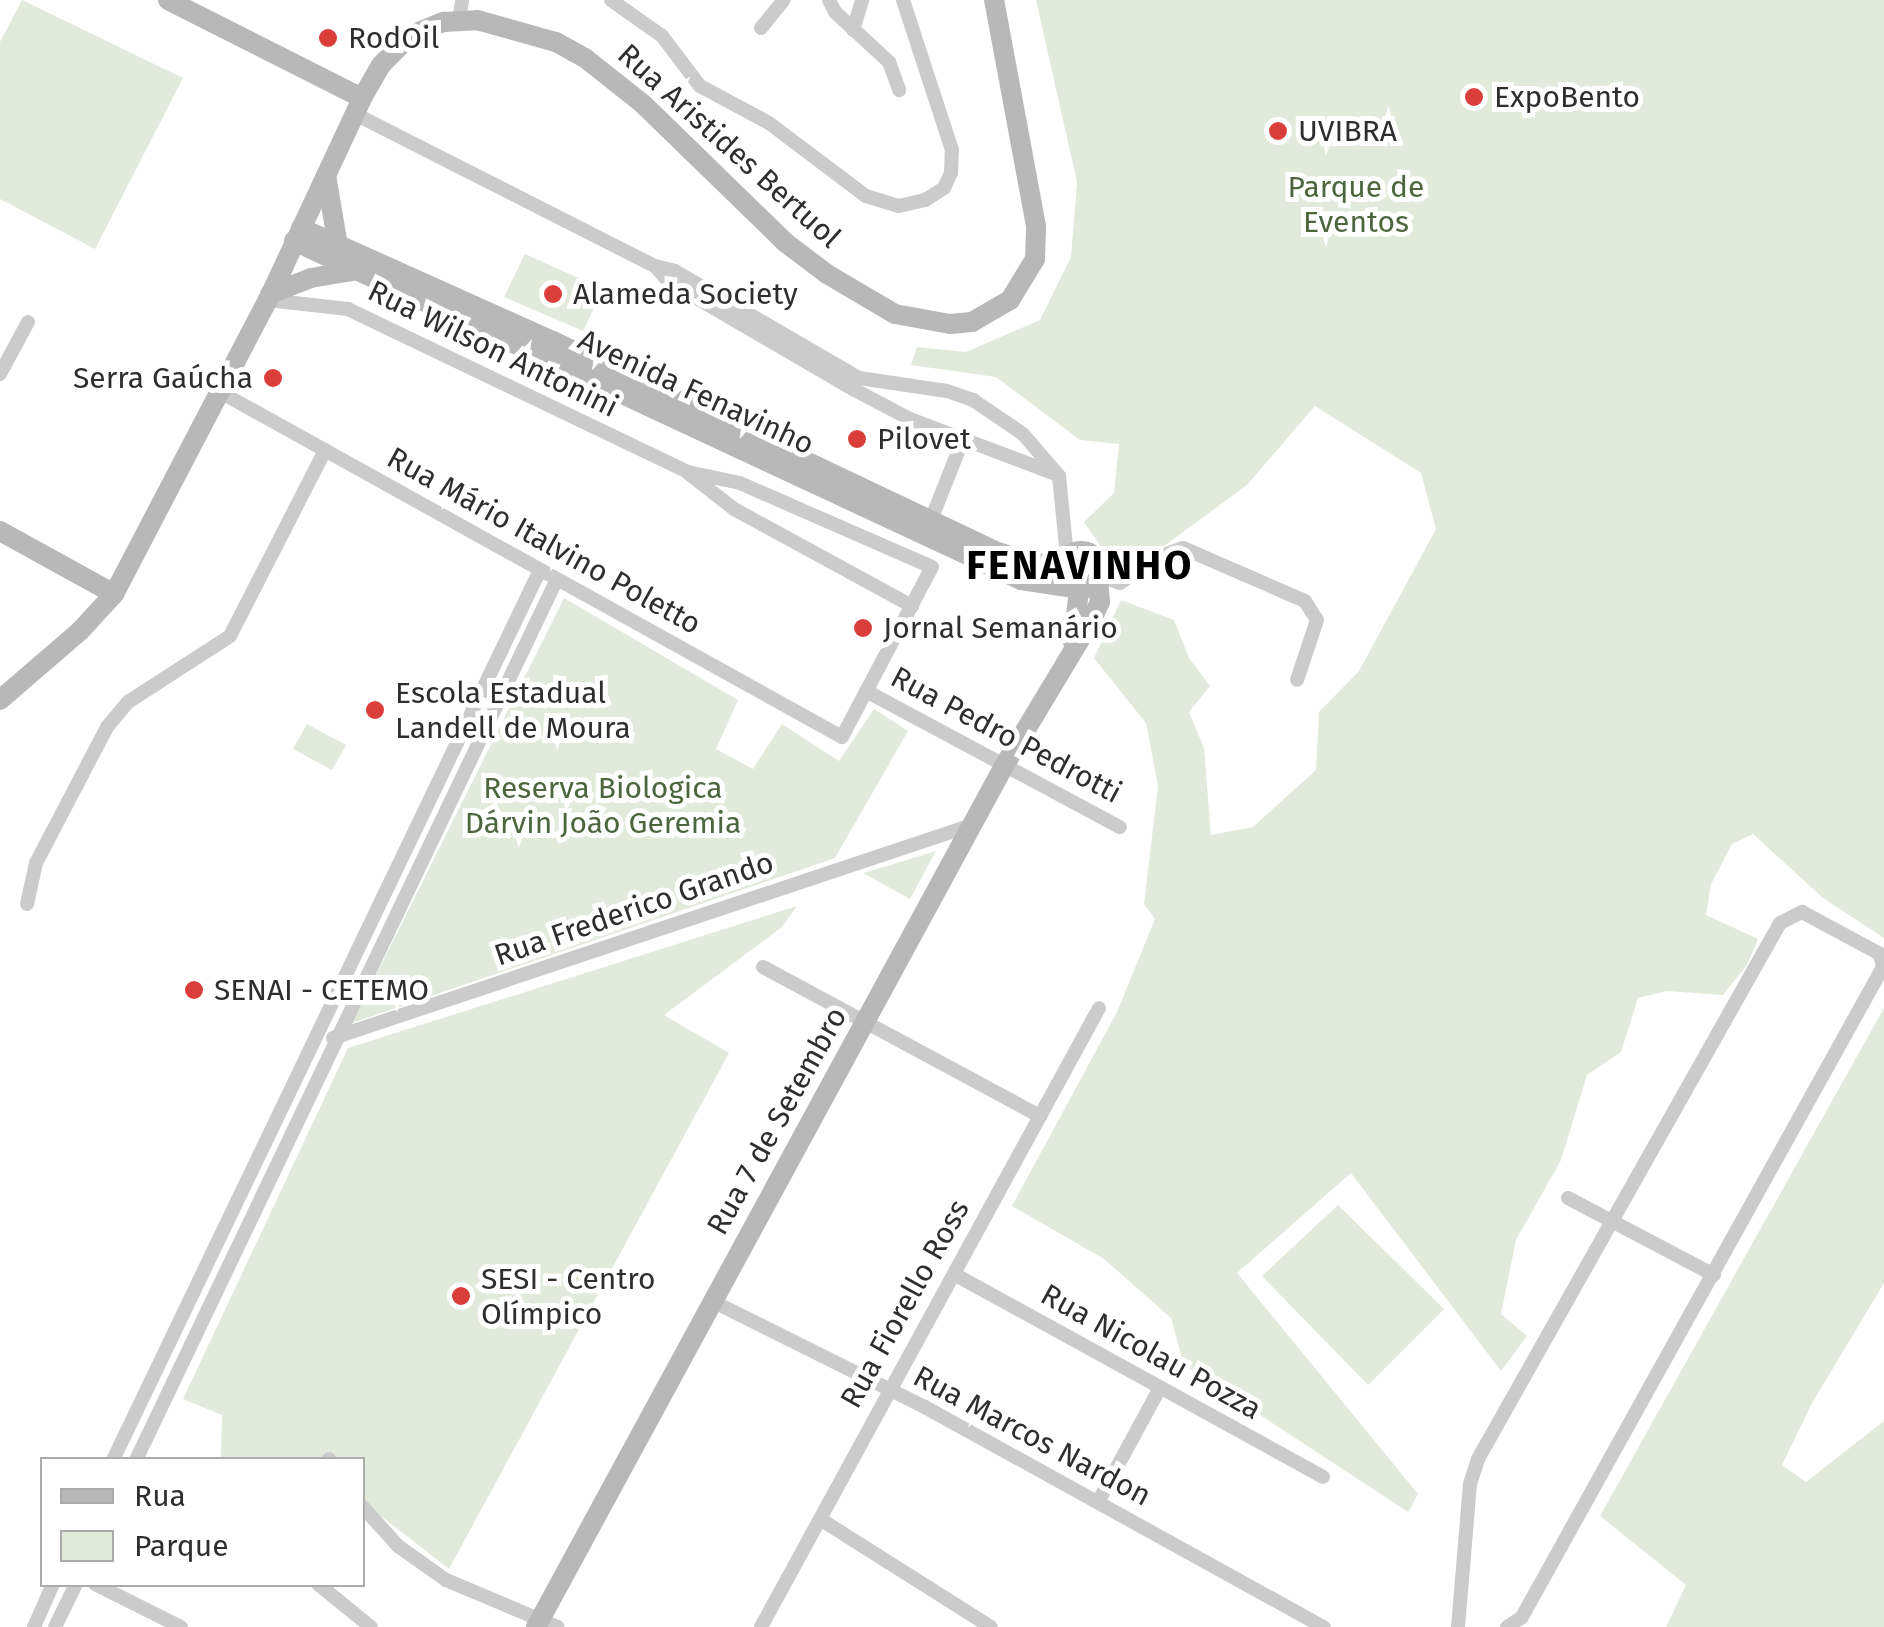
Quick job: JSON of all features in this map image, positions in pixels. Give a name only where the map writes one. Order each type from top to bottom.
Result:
[{"type":"street","points":[[168,0],[655,266],[675,271],[859,378],[947,391],[993,410],[1022,434],[1059,476],[1065,559],[1062,575],[1076,589],[1090,587],[1099,576]]},
{"type":"street","points":[[612,0],[662,36],[700,86],[769,123],[853,188],[899,206],[925,200],[944,188],[952,173],[952,150],[902,0]]},
{"type":"street","points":[[761,28],[784,0]]},
{"type":"street","points":[[829,0],[853,30],[890,62],[899,90]]},
{"type":"street","points":[[853,30],[862,0]]},
{"type":"street","name":"Rua Aristides Bertuol","points":[[0,700],[89,622],[114,594],[269,297],[358,106],[382,65],[411,35],[460,10],[526,30],[585,58],[642,104],[786,243],[827,274],[895,314],[950,324],[972,322],[1010,300],[1034,259],[1036,226],[994,0]]},
{"type":"street","points":[[326,175],[338,246]]},
{"type":"street","name":"Avenida Fenavinho","points":[[298,234],[338,246],[380,274],[796,464],[958,542],[1021,580],[1076,589]]},
{"type":"street","name":"Avenida Fenavinho","points":[[298,234],[352,271],[380,274]]},
{"type":"street","points":[[655,266],[669,282],[853,389],[963,439],[1059,476]]},
{"type":"street","points":[[269,297],[311,278],[352,271]]},
{"type":"street","name":"Rua Wilson Antonini","points":[[269,297],[348,309],[688,472],[734,509],[912,606],[932,566],[740,483],[688,472]]},
{"type":"street","points":[[0,374],[28,322]]},
{"type":"street","name":"Rua Mário Italvino Poletto","points":[[220,392],[842,737],[866,691]]},
{"type":"street","points":[[931,520],[963,439]]},
{"type":"street","points":[[27,904],[36,862],[107,727],[128,702],[230,636],[325,450]]},
{"type":"street","name":"Avenida Fenavinho","points":[[796,464],[931,520],[958,542],[1016,560],[1065,559]]},
{"type":"street","points":[[0,531],[114,594]]},
{"type":"street","points":[[1099,576],[1120,583],[1160,556],[1183,548],[1305,602],[1317,620],[1297,680]]},
{"type":"street","points":[[1065,559],[1080,551],[1092,554],[1099,576]]},
{"type":"street","points":[[114,1457],[539,572]]},
{"type":"street","name":"Rua 7 de Setembro","points":[[544,1624],[712,1300],[866,1025],[1004,766],[1100,602],[1099,576]]},
{"type":"street","points":[[137,1457],[556,581]]},
{"type":"street","name":"Rua 7 de Setembro","points":[[1071,654],[1076,589]]},
{"type":"street","points":[[866,691],[912,606]]},
{"type":"street","name":"Rua Pedro Pedrotti","points":[[866,691],[1120,827]]},
{"type":"street","points":[[438,780],[456,788]]},
{"type":"street","name":"Rua Frederico Grando","points":[[312,1041],[335,1038],[973,824]]},
{"type":"street","points":[[408,842],[426,850]]},
{"type":"street","points":[[1458,1627],[1470,1484],[1478,1459],[1780,923],[1795,912],[1817,920],[1880,954],[1883,967],[1522,1617],[1508,1627]]},
{"type":"street","points":[[763,967],[1040,1116]]},
{"type":"street","name":"Rua Fiorello Ross","points":[[761,1627],[1099,1008]]},
{"type":"street","points":[[1568,1198],[1714,1275]]},
{"type":"street","name":"Rua Nicolau Pozza","points":[[954,1274],[1323,1478]]},
{"type":"street","name":"Rua Marcos Nardon","points":[[712,1300],[1098,1502],[1296,1620],[1324,1627]]},
{"type":"street","points":[[158,1366],[176,1374]]},
{"type":"street","points":[[1098,1502],[1160,1388]]},
{"type":"street","points":[[365,1509],[419,1563],[475,1595],[544,1624]]},
{"type":"street","points":[[820,1519],[991,1627]]},
{"type":"street","points":[[34,1627],[53,1587]]},
{"type":"street","points":[[56,1627],[75,1587]]},
{"type":"street","points":[[101,1587],[181,1627]]},
{"type":"street","points":[[322,1587],[371,1627]]},
{"type":"green space","points":[[22,0],[183,78],[95,249],[0,199],[0,42]]},
{"type":"green space","name":"Parque de Eventos","points":[[1036,0],[1884,0],[1884,938],[1823,898],[1753,834],[1732,844],[1711,884],[1706,915],[1758,939],[1747,965],[1723,995],[1666,991],[1638,998],[1621,1052],[1587,1075],[1561,1160],[1516,1240],[1501,1314],[1527,1336],[1501,1371],[1351,1173],[1237,1273],[1418,1494],[1408,1512],[1184,1365],[1171,1318],[1104,1259],[1012,1206],[1117,1012],[1155,919],[1144,904],[1158,786],[1146,723],[1094,658],[1121,600],[1174,620],[1189,658],[1210,686],[1189,712],[1204,748],[1211,835],[1253,827],[1316,770],[1319,712],[1359,671],[1436,529],[1421,473],[1315,406],[1247,485],[1122,577],[1084,522],[1114,493],[1119,444],[1080,440],[996,377],[911,365],[917,347],[966,352],[1040,320],[1071,257],[1077,182]]},
{"type":"green space","name":"Alameda Society","points":[[525,254],[603,289],[583,331],[504,297]]},
{"type":"green space","name":"Reserva Biologica Dárvin João Geremia","points":[[564,598],[738,700],[716,749],[753,769],[782,724],[839,761],[874,709],[908,731],[835,858],[352,1023]]},
{"type":"green space","points":[[307,724],[346,745],[332,770],[293,749]]},
{"type":"green space","points":[[936,851],[910,899],[863,873],[897,863]]},
{"type":"green space","name":"SESI - Centro Olímpico","points":[[797,906],[782,927],[664,1015],[729,1053],[449,1569],[365,1504],[365,1457],[221,1457],[222,1415],[183,1399],[348,1048]]},
{"type":"green space","points":[[1884,1008],[1884,1283],[1811,1405],[1782,1465],[1806,1482],[1884,1421],[1884,1627],[1666,1627],[1686,1585],[1600,1516]]},
{"type":"green space","points":[[1338,1205],[1444,1309],[1368,1385],[1262,1276]]},
{"type":"place","name":"RodOil","points":[[328,38]]},
{"type":"place","name":"ExpoBento","points":[[1474,97]]},
{"type":"place","name":"UVIBRA","points":[[1278,131]]},
{"type":"place","name":"Alameda Society","points":[[553,294]]},
{"type":"place","name":"Serra Gaúcha","points":[[273,378]]},
{"type":"place","name":"Pilovet","points":[[857,439]]},
{"type":"place","name":"Jornal Semanário","points":[[863,628]]},
{"type":"place","name":"Escola Estadual Landell de Moura","points":[[375,710]]},
{"type":"place","name":"SENAI - CETEMO","points":[[194,990]]},
{"type":"place","name":"SESI - Centro Olímpico","points":[[461,1296]]},
{"type":"district","name":"FENAVINHO","points":[[1080,566]]}]
